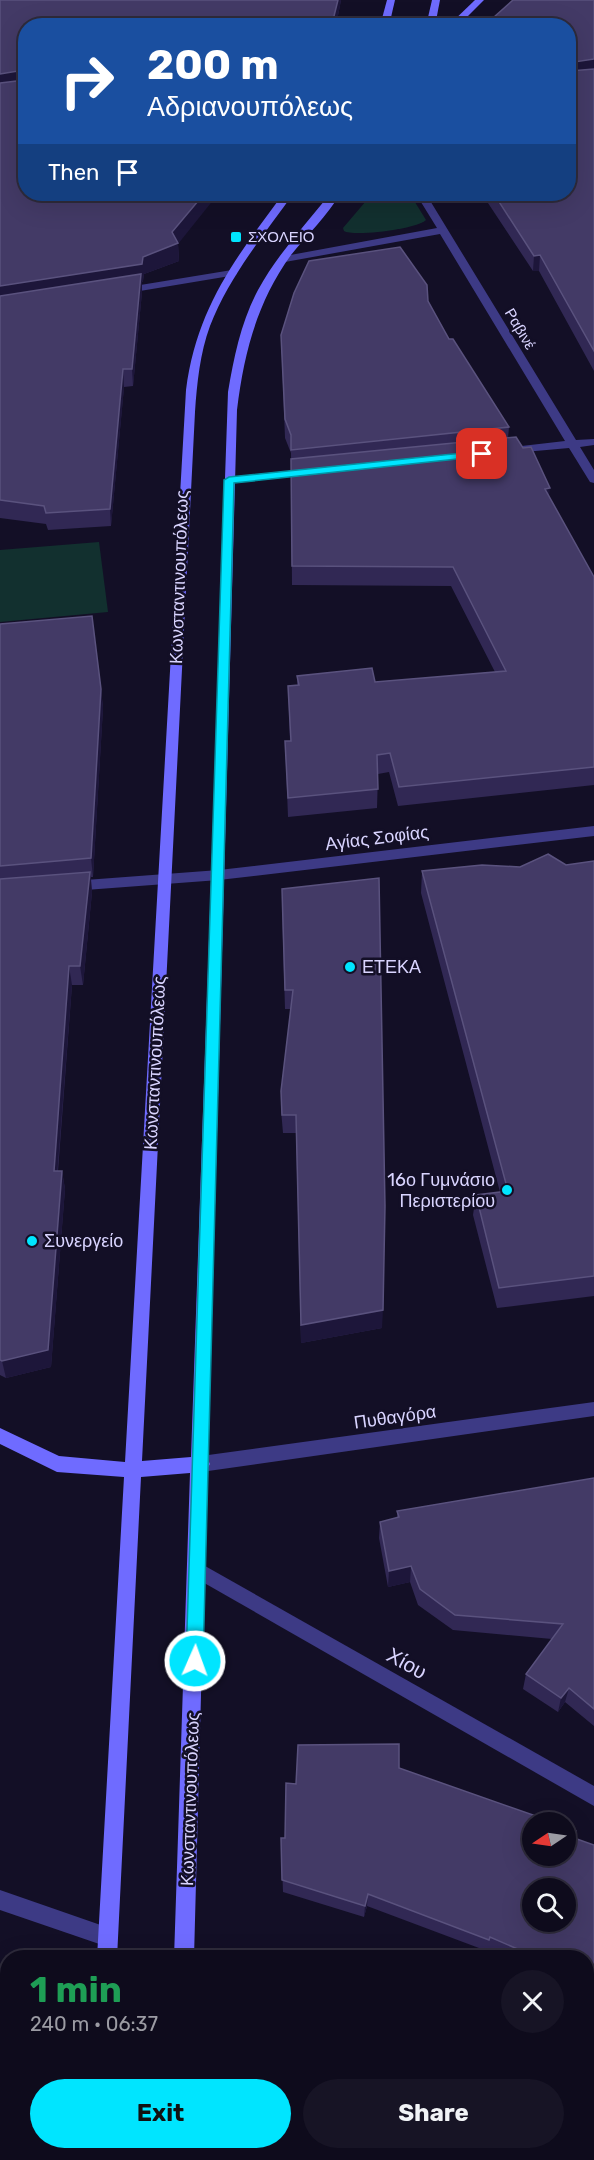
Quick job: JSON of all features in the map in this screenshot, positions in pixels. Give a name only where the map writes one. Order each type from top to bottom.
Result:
[{"type":"main road","points":[[386,18],[391,0]]},
{"type":"main road","points":[[432,18],[436,0]]},
{"type":"main road","points":[[461,18],[480,0]]},
{"type":"main road","name":"Κωνσταντινουπόλεως","points":[[107,1950],[189,412],[194,368],[205,327],[232,273],[283,201]]},
{"type":"main road","name":"Κωνσταντινουπόλεως","points":[[186,1950],[231,410],[243,342],[261,295],[285,259],[330,201]]},
{"type":"main road","points":[[0,1436],[57,1464],[132,1470],[201,1464]]},
{"type":"street","name":"Ραβινέ","points":[[425,201],[594,480]]},
{"type":"street","points":[[285,259],[443,230]]},
{"type":"street","points":[[110,292],[232,273]]},
{"type":"street","points":[[502,452],[594,442]]},
{"type":"street","points":[[229,480],[325,470]]},
{"type":"street","name":"Αγίας Σοφίας","points":[[59,887],[219,875],[594,831]]},
{"type":"street","name":"Πυθαγόρα","points":[[201,1464],[594,1409]]},
{"type":"street","name":"Χίου","points":[[198,1570],[594,1797]]},
{"type":"street","points":[[0,1900],[108,1937]]},
{"type":"green space","points":[[366,201],[414,201],[426,220],[411,226],[385,231],[350,233],[344,231],[343,228]]},
{"type":"green space","points":[[99,542],[108,612],[0,622],[0,550]]},
{"type":"building","points":[[0,0],[338,0],[334,18],[18,18],[18,71],[0,74]]},
{"type":"building","points":[[513,0],[594,0],[594,59],[576,62],[576,18],[493,18]]},
{"type":"building","points":[[594,69],[594,351],[540,255],[534,256],[499,201],[576,201],[576,70]]},
{"type":"building","points":[[18,81],[18,201],[198,201],[172,232],[178,243],[143,257],[142,264],[0,286],[0,83]]},
{"type":"building","points":[[400,247],[427,285],[428,301],[449,339],[453,339],[509,427],[291,450],[291,435],[285,419],[281,335],[294,293],[309,261]]},
{"type":"building","points":[[141,274],[132,369],[123,369],[110,509],[46,513],[44,506],[0,500],[0,296]]},
{"type":"building","points":[[516,437],[523,448],[531,447],[550,488],[545,489],[594,577],[594,767],[399,787],[390,753],[377,755],[378,789],[288,798],[285,741],[291,741],[288,686],[299,685],[297,676],[372,668],[375,682],[506,671],[453,567],[292,566],[291,459]]},
{"type":"building","points":[[92,616],[101,689],[91,858],[0,866],[0,624]]},
{"type":"building","points":[[548,854],[566,865],[594,861],[594,1276],[499,1288],[476,1195],[508,1191],[422,871],[482,865],[520,867]]},
{"type":"building","points":[[90,872],[80,966],[69,966],[54,1171],[62,1171],[48,1350],[2,1361],[0,1360],[0,879]]},
{"type":"building","points":[[379,878],[385,1206],[383,1310],[301,1325],[296,1115],[282,1115],[281,1091],[293,990],[285,990],[282,889]]},
{"type":"building","points":[[594,1478],[594,1709],[569,1688],[561,1698],[526,1674],[563,1624],[455,1615],[420,1589],[411,1566],[389,1571],[380,1522],[399,1517],[397,1511]]},
{"type":"building","points":[[399,1744],[399,1768],[524,1812],[522,1812],[522,1866],[576,1866],[576,1839],[594,1845],[594,1950],[520,1950],[490,1937],[489,1940],[368,1894],[365,1906],[282,1880],[281,1838],[285,1838],[286,1783],[296,1784],[298,1745]]},
{"type":"place","name":"ΣΧΟΛΕΙΟ","points":[[236,237]]},
{"type":"place","name":"ΕΤΕΚΑ","points":[[350,967]]},
{"type":"place","name":"16ο Γυμνάσιο Περιστερίου","points":[[507,1190]]},
{"type":"place","name":"Συνεργείο","points":[[32,1241]]},
{"type":"route","points":[[195,1661],[229,480],[482,454]]}]
